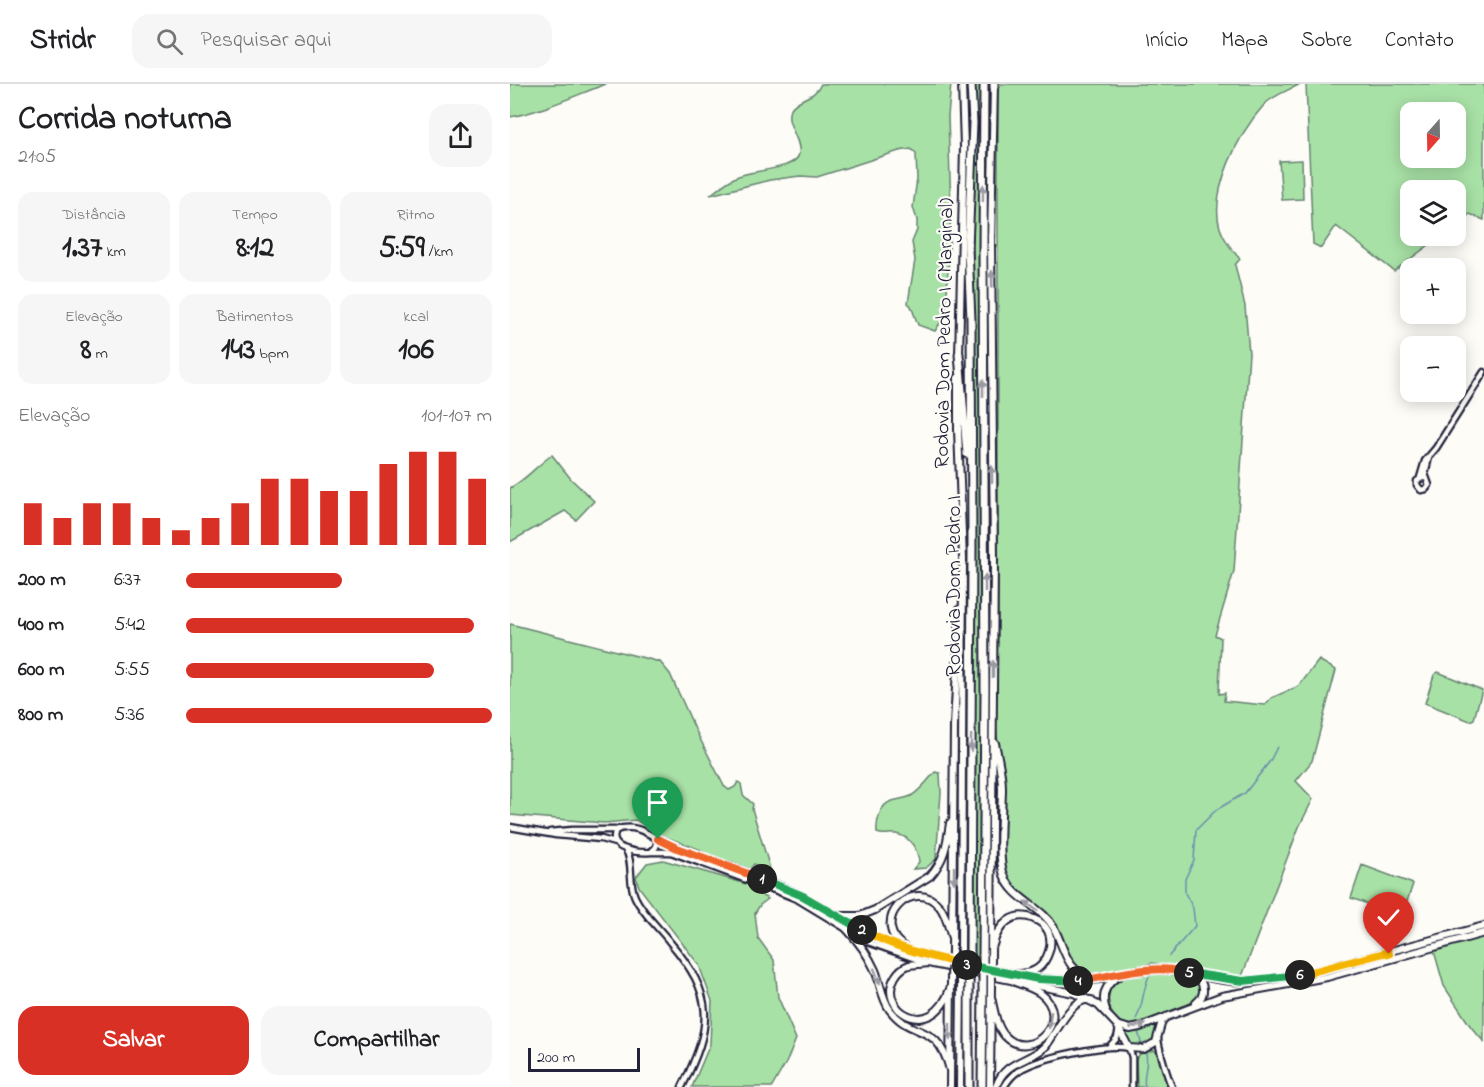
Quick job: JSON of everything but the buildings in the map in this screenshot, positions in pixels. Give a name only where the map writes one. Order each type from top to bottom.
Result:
[{"type":"highway","name":"Rodovia Dom Pedro I","points":[[969,1087],[971,320],[968,248],[973,123],[971,84]]},
{"type":"highway","name":"Rodovia Dom Pedro I","points":[[982,1087],[985,689],[984,84]]},
{"type":"highway","points":[[959,354],[971,498]]},
{"type":"main road","name":"Rodovia Dom Pedro I (Marginal)","points":[[960,1087],[963,559],[958,430],[964,147],[962,84]]},
{"type":"main road","points":[[990,1087],[993,692],[991,242],[994,85]]},
{"type":"main road","points":[[950,1087],[954,804],[963,559]]},
{"type":"main road","points":[[993,692],[994,731],[1001,775],[1004,875],[1020,898],[1053,926],[1064,955],[1071,966],[1094,979]]},
{"type":"main road","points":[[836,916],[860,916],[930,876],[945,853],[954,804]]},
{"type":"main road","points":[[952,941],[941,908],[929,899],[911,897],[897,906],[890,918],[894,937],[908,950],[1074,993],[1091,1000],[1107,1012],[1129,1048],[1144,1049],[1152,1045],[1158,1038],[1162,1021],[1167,1016]]},
{"type":"main road","points":[[991,955],[994,939],[1004,922],[1014,917],[1026,916],[1040,922],[1048,931],[1051,943],[1049,953],[1037,969],[1015,978]]},
{"type":"main road","points":[[950,989],[943,1007],[924,1018],[912,1018],[902,1013],[891,994],[892,982],[898,972],[907,966],[928,963],[1015,978],[1057,981],[1094,979],[1142,970],[1165,969],[1228,981],[1264,980],[1306,974],[1484,926]]},
{"type":"main road","points":[[846,928],[866,952],[876,972],[888,1008],[904,1023],[932,1036],[941,1046],[950,1070]]},
{"type":"main road","points":[[1118,1027],[1130,1029],[1140,1027],[1193,1005],[1232,993],[1306,981],[1484,933]]},
{"type":"main road","points":[[1372,964],[1387,956],[1388,952]]},
{"type":"main road","points":[[1351,970],[1350,965],[1354,962]]},
{"type":"main road","points":[[1107,1012],[1104,1003],[1105,990],[1110,982],[1125,974]]},
{"type":"main road","points":[[1193,1005],[1200,1000],[1203,991],[1201,981],[1194,975]]},
{"type":"main road","points":[[991,997],[997,1023],[1003,1034],[1019,1044],[1039,1040],[1051,1025],[1053,1014],[1050,1004],[1038,992],[1015,978]]},
{"type":"main road","points":[[996,1087],[1001,1074],[1009,1067],[1040,1052],[1045,1047],[1075,1004],[1085,999],[1091,1000]]},
{"type":"street","points":[[1423,478],[1425,461],[1484,372]]},
{"type":"street","points":[[510,826],[538,832],[601,839],[615,843],[629,855],[630,880],[635,897],[687,962],[703,995],[704,1034],[700,1049],[682,1087]]},
{"type":"street","points":[[538,832],[638,828],[658,839],[803,896],[875,938],[908,950]]},
{"type":"street","points":[[615,843],[613,837],[616,830]]},
{"type":"street","points":[[651,852],[656,847],[658,839]]},
{"type":"street","points":[[624,849],[639,853],[671,852],[777,891],[797,899],[868,942],[928,963]]},
{"type":"street","points":[[630,864],[639,853]]},
{"type":"street","points":[[1108,1048],[1117,1038],[1118,1027]]},
{"type":"street","points":[[1158,1038],[1158,1046],[1172,1087]]},
{"type":"street","points":[[1004,1087],[1012,1076],[1023,1068],[1083,1050],[1108,1048],[1129,1048],[1132,1057],[1132,1087]]},
{"type":"green space","points":[[510,84],[606,84],[546,107],[510,117]]},
{"type":"green space","points":[[821,84],[951,84],[948,116],[951,210],[946,314],[935,331],[918,325],[908,303],[915,260],[912,242],[917,230],[913,207],[917,179],[916,154],[911,149],[817,177],[800,176],[770,180],[710,195],[736,177],[782,166],[796,159],[799,149],[789,120],[790,110],[797,103],[815,93]]},
{"type":"green space","points":[[974,84],[981,84],[979,257],[981,774],[978,961],[973,961]]},
{"type":"green space","points":[[998,84],[1300,84],[1271,99],[1254,117],[1236,146],[1222,180],[1219,197],[1220,228],[1228,245],[1240,259],[1235,265],[1245,306],[1249,353],[1234,571],[1215,635],[1221,638],[1219,694],[1225,693],[1224,701],[1265,705],[1271,698],[1299,686],[1319,660],[1336,670],[1312,761],[1296,781],[1313,799],[1299,827],[1241,979],[1152,963],[1125,973],[1088,977],[1076,968],[1053,926],[1021,895],[1002,860],[1001,775],[993,692],[998,644]]},
{"type":"green space","points":[[1306,84],[1484,84],[1484,220],[1470,214],[1466,217],[1466,180],[1400,180],[1400,246],[1428,246],[1411,258],[1400,258],[1400,267],[1394,271],[1336,226],[1321,248],[1313,244]]},
{"type":"green space","points":[[1302,160],[1303,199],[1282,200],[1279,161]]},
{"type":"green space","points":[[552,455],[571,479],[594,501],[576,520],[565,511],[510,542],[510,488]]},
{"type":"green space","points":[[510,624],[660,662],[670,674],[724,786],[729,790],[738,782],[741,784],[743,795],[753,804],[752,809],[772,875],[758,872],[758,866],[754,864],[750,869],[707,855],[701,850],[663,836],[636,820],[604,823],[510,815]]},
{"type":"green space","points":[[1438,672],[1482,690],[1474,719],[1470,721],[1425,703],[1434,675]]},
{"type":"green space","points":[[935,772],[940,773],[941,793],[936,859],[926,868],[913,869],[919,862],[912,844],[901,835],[877,833],[878,819],[884,806],[914,794]]},
{"type":"green space","points":[[663,860],[757,887],[762,896],[768,899],[755,913],[758,938],[774,960],[778,997],[796,1039],[772,1087],[692,1087],[710,1044],[712,1001],[699,965],[639,887],[636,877],[647,863]]},
{"type":"green space","points":[[1362,865],[1413,884],[1402,916],[1351,898]]},
{"type":"green space","points":[[1484,936],[1484,1042],[1471,1027],[1444,986],[1434,951]]},
{"type":"green space","points":[[1161,971],[1192,977],[1198,981],[1201,986],[1195,1001],[1141,1025],[1127,1025],[1119,1021],[1110,1008],[1110,991],[1114,984],[1130,974]]},
{"type":"green space","points":[[1161,1019],[1152,1042],[1144,1046],[1133,1046],[1129,1043],[1124,1029]]},
{"type":"green space","points":[[1154,1050],[1160,1056],[1168,1087],[1137,1087],[1136,1059],[1140,1054]]},
{"type":"waterway","points":[[1169,956],[1195,926],[1193,908],[1185,893],[1185,879],[1194,860],[1196,830],[1216,810],[1245,793],[1270,761],[1277,747]]},
{"type":"waterway","points":[[1136,1019],[1150,974]]},
{"type":"waterway","points":[[1138,1031],[1142,1046]]},
{"type":"waterway","points":[[1145,1087],[1146,1054]]},
{"type":"route","points":[[658,839],[803,896],[891,945],[935,958],[1038,979],[1077,981],[1106,978],[1142,970],[1165,969],[1228,981],[1264,980],[1306,974],[1388,952],[1389,954]]}]
